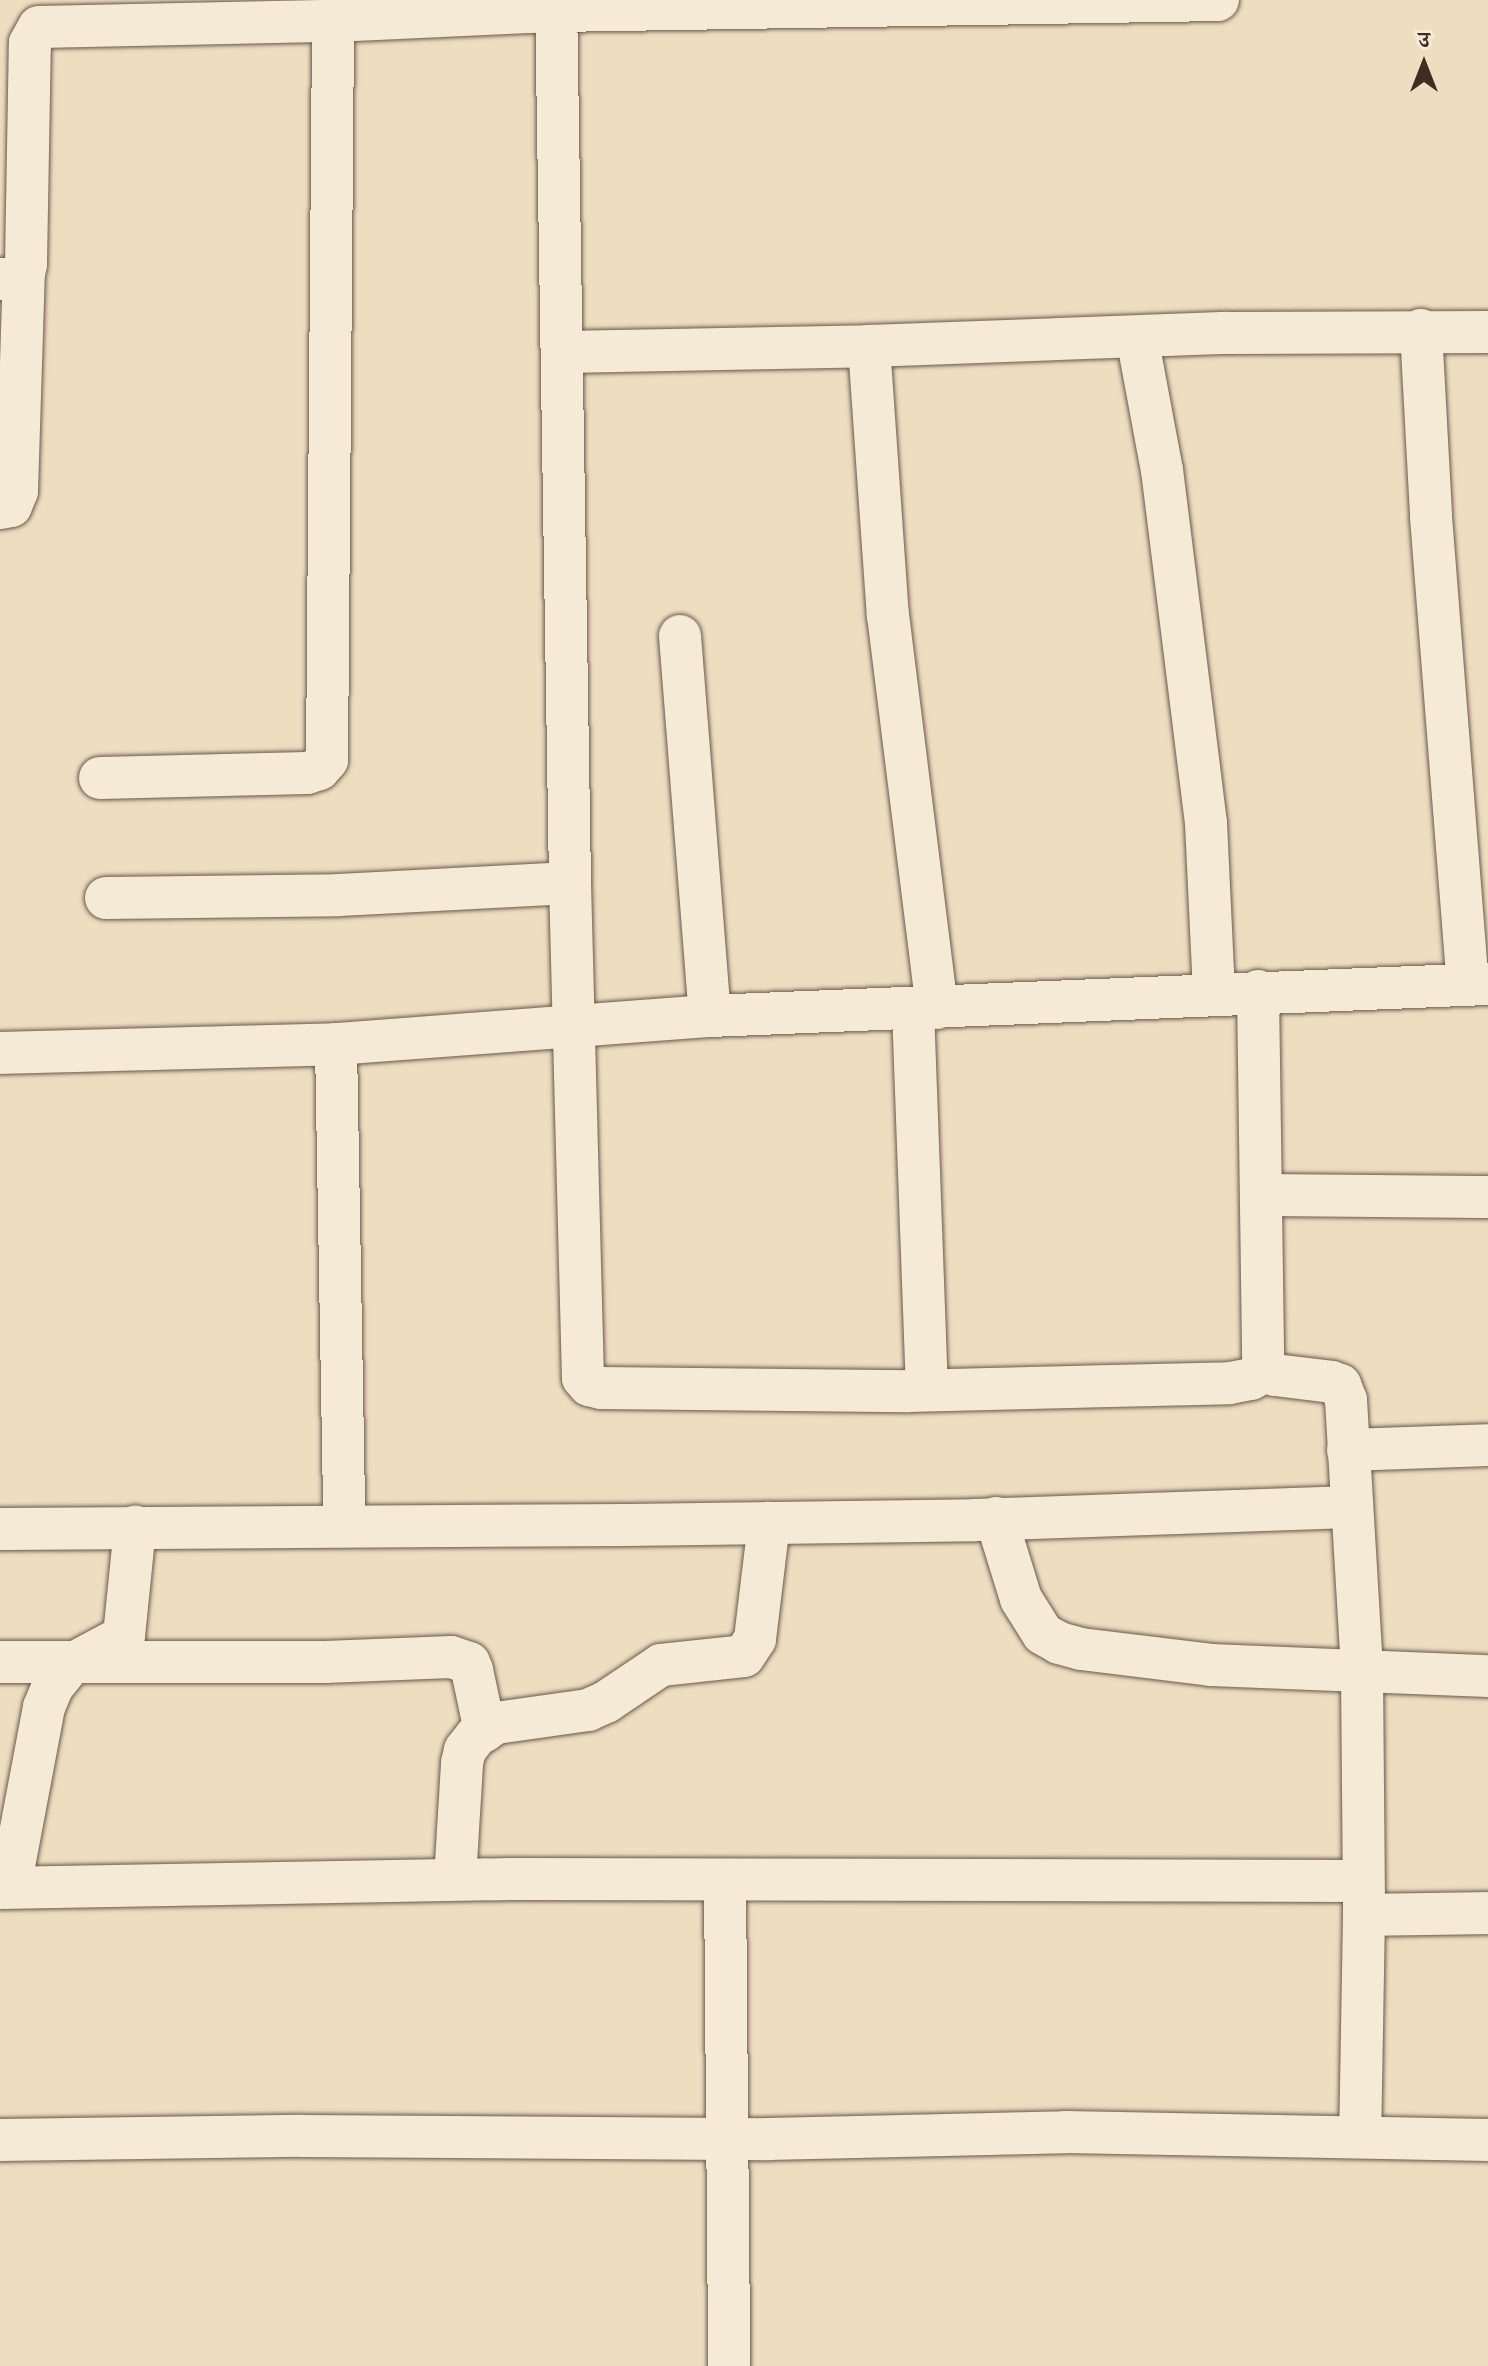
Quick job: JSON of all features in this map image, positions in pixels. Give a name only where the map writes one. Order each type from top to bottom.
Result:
[{"type":"street","points":[[0,508],[11,506],[17,491],[12,276],[30,43],[39,27],[54,12],[333,21],[556,6],[1218,0]]},
{"type":"street","points":[[556,6],[564,352],[570,883],[583,1378],[589,1385],[601,1388],[927,1390],[1230,1383],[1251,1379],[1267,1370],[1340,1385],[1346,1400],[1362,1673],[1360,2135]]},
{"type":"street","points":[[100,778],[307,773],[319,769],[327,760],[333,21]]},
{"type":"street","points":[[564,352],[1421,330],[1488,332]]},
{"type":"street","points":[[0,1053],[336,1044],[710,1016],[1478,984],[1431,517],[1421,330]]},
{"type":"street","points":[[1137,337],[1162,470],[1206,823],[1214,993]]},
{"type":"street","points":[[869,346],[888,615],[925,1009],[927,1390]]},
{"type":"street","points":[[680,636],[710,1016]]},
{"type":"street","points":[[106,898],[339,895],[570,883]]},
{"type":"street","points":[[1258,991],[1261,1325],[1263,1364],[1267,1370]]},
{"type":"street","points":[[336,1044],[344,1525]]},
{"type":"street","points":[[1261,1195],[1488,1197]]},
{"type":"street","points":[[1348,1450],[1488,1445]]},
{"type":"street","points":[[0,1529],[769,1523],[1351,1507]]},
{"type":"street","points":[[996,1518],[1021,1599],[1043,1634],[1059,1643],[1081,1649],[1211,1665],[1488,1676]]},
{"type":"street","points":[[455,1879],[465,1750],[496,1723],[588,1710],[606,1702],[661,1665],[744,1656],[755,1639],[769,1523]]},
{"type":"street","points":[[135,1527],[124,1636],[70,1665],[53,1686],[44,1707],[5,1887],[455,1879],[725,1881],[1363,1898],[1488,1913]]},
{"type":"street","points":[[0,1662],[70,1665],[451,1657],[469,1663],[485,1731]]},
{"type":"street","points":[[725,1881],[729,2366]]},
{"type":"street","points":[[0,2140],[302,2136],[726,2139],[1066,2132],[1360,2135],[1488,2140]]}]
